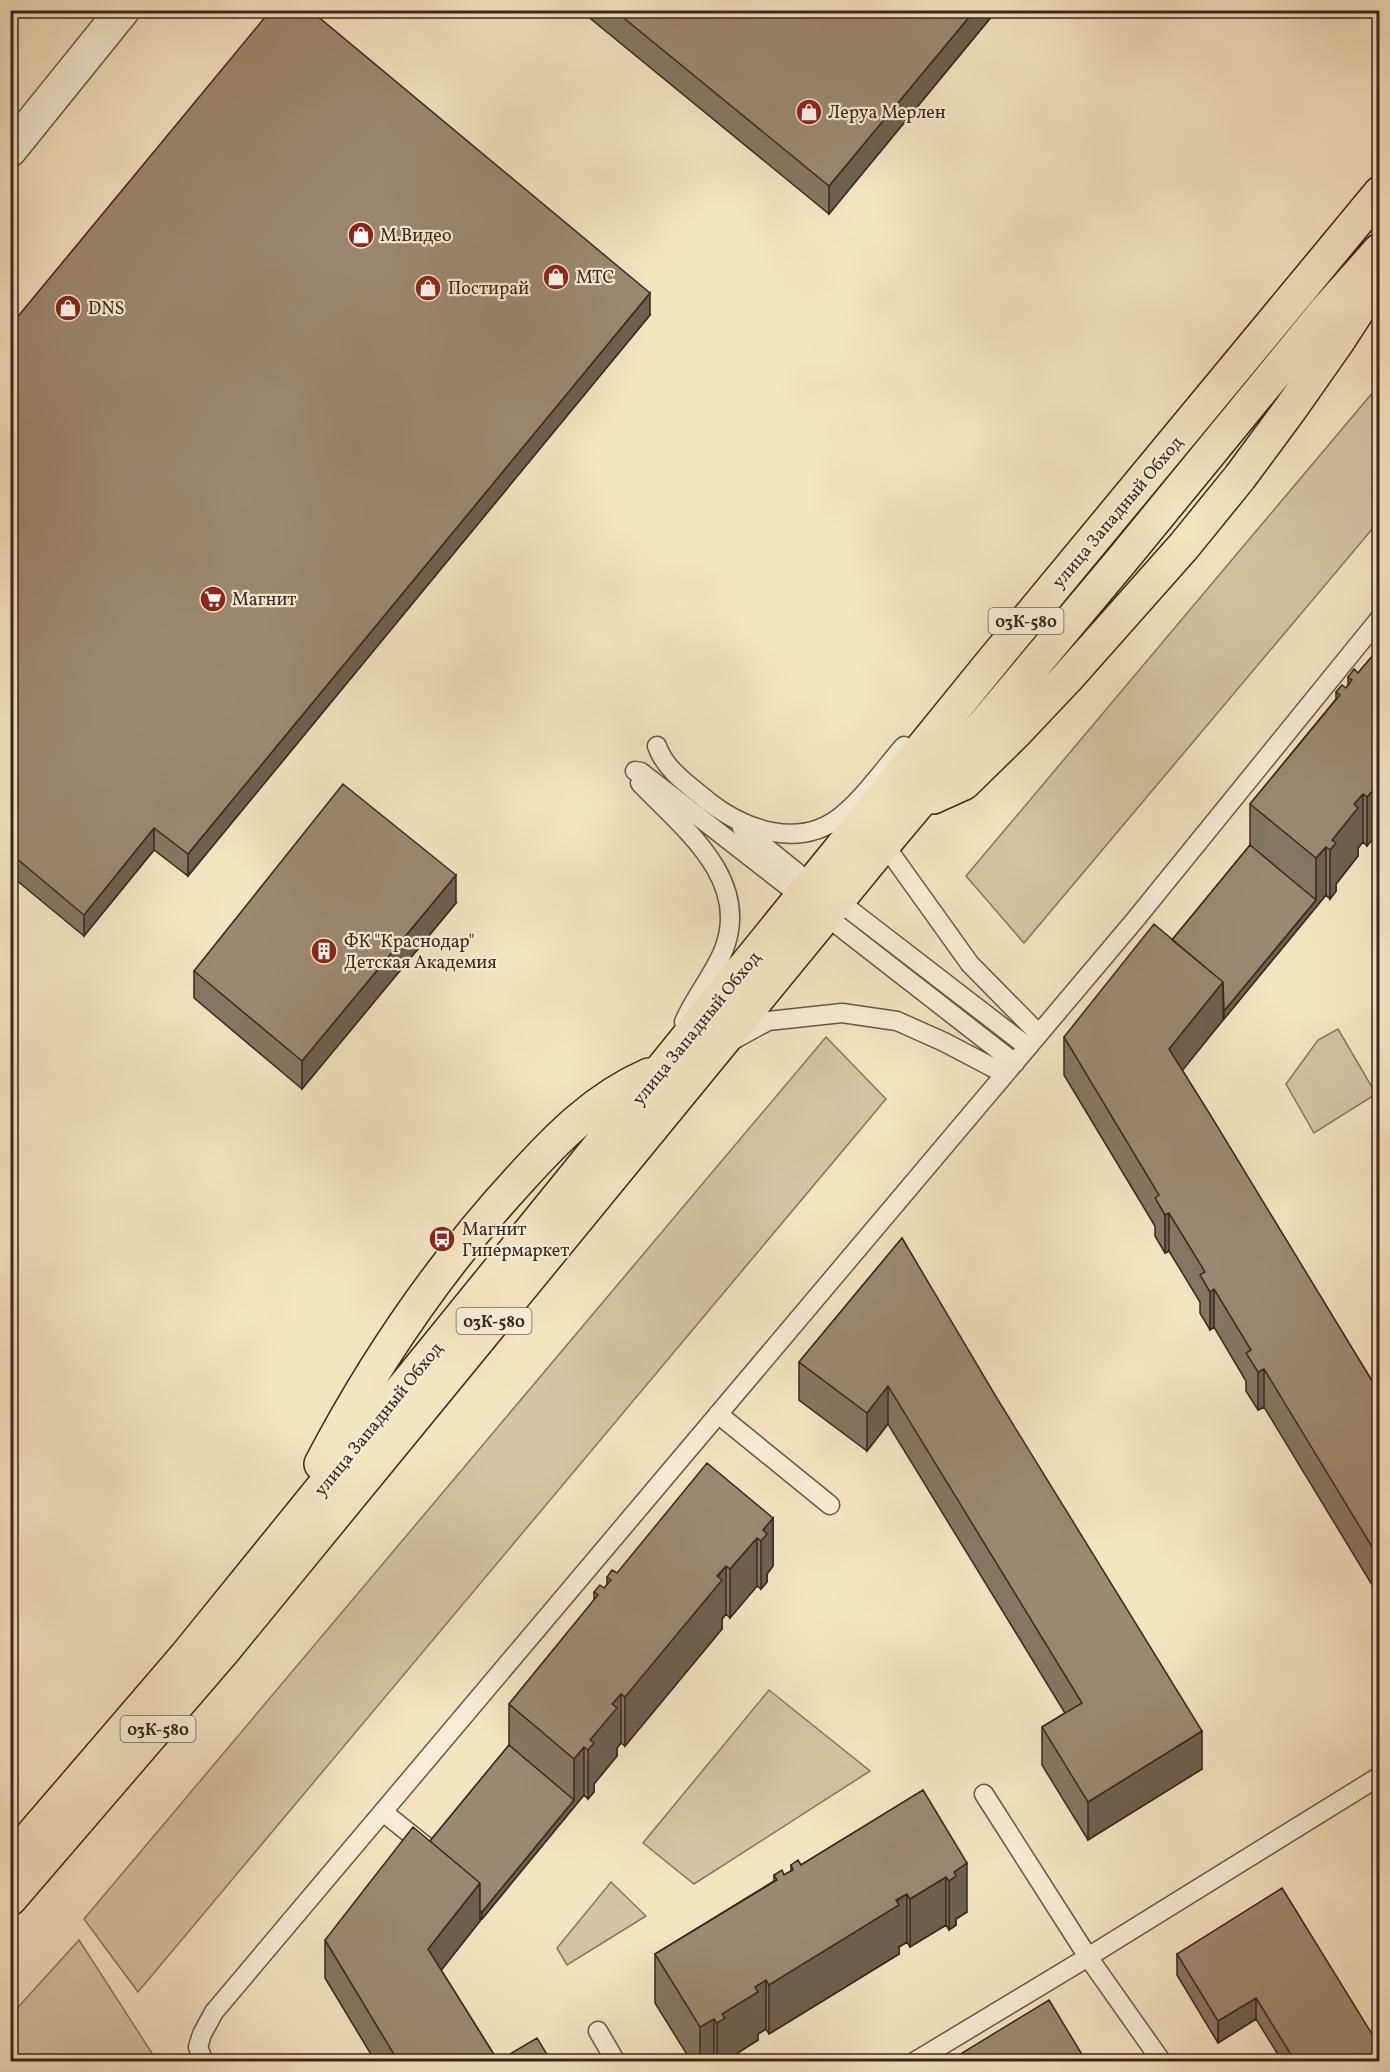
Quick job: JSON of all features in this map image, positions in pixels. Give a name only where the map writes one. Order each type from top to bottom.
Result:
[{"type":"highway","name":"улица Западный Обход","points":[[10,1899],[224,1650],[718,1048],[819,899],[988,666],[1380,193]]},
{"type":"highway","name":"улица Западный Обход","points":[[10,1861],[186,1656],[662,1070],[819,899],[884,844],[1122,560],[1325,312],[1380,250]]},
{"type":"highway","points":[[917,804],[964,783],[1067,678],[1184,546],[1285,417],[1380,276]]},
{"type":"highway","points":[[298,1517],[306,1492],[330,1447],[393,1339],[492,1209],[572,1124],[603,1100],[640,1079],[662,1070]]},
{"type":"street","points":[[10,150],[123,10]]},
{"type":"lane","points":[[204,2061],[198,2048],[202,2034],[214,2012],[1136,920],[1380,618]]},
{"type":"lane","points":[[720,810],[746,825],[773,833],[813,831],[838,818],[859,799],[909,740],[988,666]]},
{"type":"lane","points":[[657,746],[660,754],[676,774],[774,855],[819,899],[1010,1068]]},
{"type":"lane","points":[[662,1070],[687,1014],[715,970],[725,947],[730,909],[726,889],[710,859],[697,841],[639,782],[635,771],[641,772],[819,899],[1033,1041]]},
{"type":"lane","points":[[884,844],[970,964],[1033,1041]]},
{"type":"lane","points":[[1136,920],[1151,933]]},
{"type":"lane","points":[[718,1048],[768,1021],[842,1013],[897,1021],[1010,1068]]},
{"type":"lane","points":[[718,1414],[831,1505]]},
{"type":"lane","points":[[914,2061],[1088,1958],[1380,1776]]},
{"type":"lane","points":[[984,1794],[1088,1958],[1162,2061]]},
{"type":"lane","points":[[383,1812],[429,1849]]},
{"type":"lane","points":[[598,2031],[616,2061]]},
{"type":"shaded area","points":[[1379,385],[1379,521],[1024,943],[966,876]]},
{"type":"shaded area","points":[[1338,1029],[1376,1094],[1314,1133],[1286,1084],[1318,1040]]},
{"type":"shaded area","points":[[826,1037],[886,1099],[138,1992],[84,1919]]},
{"type":"shaded area","points":[[769,1690],[870,1771],[694,1884],[643,1843]]},
{"type":"shaded area","points":[[611,1882],[646,1916],[567,1965],[557,1948]]},
{"type":"shaded area","points":[[79,1940],[157,2061],[11,2061],[11,2015]]},
{"type":"building","name":"Магнит","points":[[271,10],[310,10],[650,293],[188,854],[154,828],[84,915],[10,853],[10,326]]},
{"type":"building","name":"Леруа Мерлен","points":[[614,10],[975,10],[829,186]]},
{"type":"building","points":[[1380,647],[1380,782],[1367,797],[1363,794],[1354,804],[1358,808],[1332,840],[1336,843],[1330,850],[1326,847],[1316,858],[1250,804],[1340,695],[1336,692],[1342,685],[1346,688],[1352,680],[1348,677],[1354,669],[1358,673]]},
{"type":"building","name":"ФК \"Краснодар\" Детская Академия","points":[[343,784],[456,875],[302,1061],[194,971]]},
{"type":"building","points":[[1250,845],[1316,900],[1224,1011],[1223,982],[1172,940]]},
{"type":"building","points":[[1154,924],[1223,982],[1169,1049],[1380,1394],[1380,1560],[1264,1369],[1258,1372],[1246,1353],[1251,1350],[1214,1289],[1210,1292],[1200,1275],[1205,1272],[1169,1213],[1165,1215],[1155,1198],[1159,1195],[1064,1037]]},
{"type":"building","points":[[902,1238],[995,1395],[1202,1731],[1088,1802],[1042,1727],[1082,1703],[888,1386],[867,1413],[799,1362]]},
{"type":"building","points":[[707,1463],[773,1518],[763,1530],[767,1534],[761,1541],[757,1538],[730,1569],[726,1566],[717,1576],[722,1580],[625,1697],[621,1694],[612,1704],[617,1708],[590,1740],[594,1743],[588,1750],[584,1747],[574,1759],[509,1704],[598,1595],[594,1592],[600,1585],[604,1588],[611,1580],[607,1577],[612,1570],[617,1573]]},
{"type":"building","points":[[509,1745],[574,1800],[482,1912],[480,1911],[480,1883],[430,1841]]},
{"type":"building","points":[[923,1790],[967,1863],[954,1872],[956,1876],[949,1881],[946,1877],[910,1899],[907,1894],[896,1900],[899,1905],[769,1985],[766,1980],[755,1987],[758,1992],[722,2014],[725,2018],[717,2023],[714,2019],[700,2027],[655,1954],[777,1880],[774,1875],[782,1870],[784,1875],[793,1870],[791,1865],[798,1860],[801,1865]]},
{"type":"building","points":[[413,1827],[480,1883],[428,1949],[498,2061],[398,2061],[325,1940]]},
{"type":"building","points":[[1282,1888],[1380,2047],[1380,2061],[1295,2061],[1256,1998],[1218,2021],[1177,1954]]},
{"type":"building","points":[[1049,2000],[1086,2061],[949,2061]]},
{"type":"building","points":[[537,2038],[551,2061],[498,2061]]},
{"type":"place","name":"Леруа Мерлен","points":[[809,112]]},
{"type":"place","name":"М.Видео","points":[[361,235]]},
{"type":"place","name":"МТС","points":[[556,277]]},
{"type":"place","name":"Постирай","points":[[428,288]]},
{"type":"place","name":"DNS","points":[[68,308]]},
{"type":"place","name":"Магнит","points":[[213,599]]},
{"type":"place","name":"ФК \"Краснодар\" Детская Академия","points":[[324,951]]},
{"type":"place","name":"Магнит Гипермаркет","points":[[442,1239]]}]
